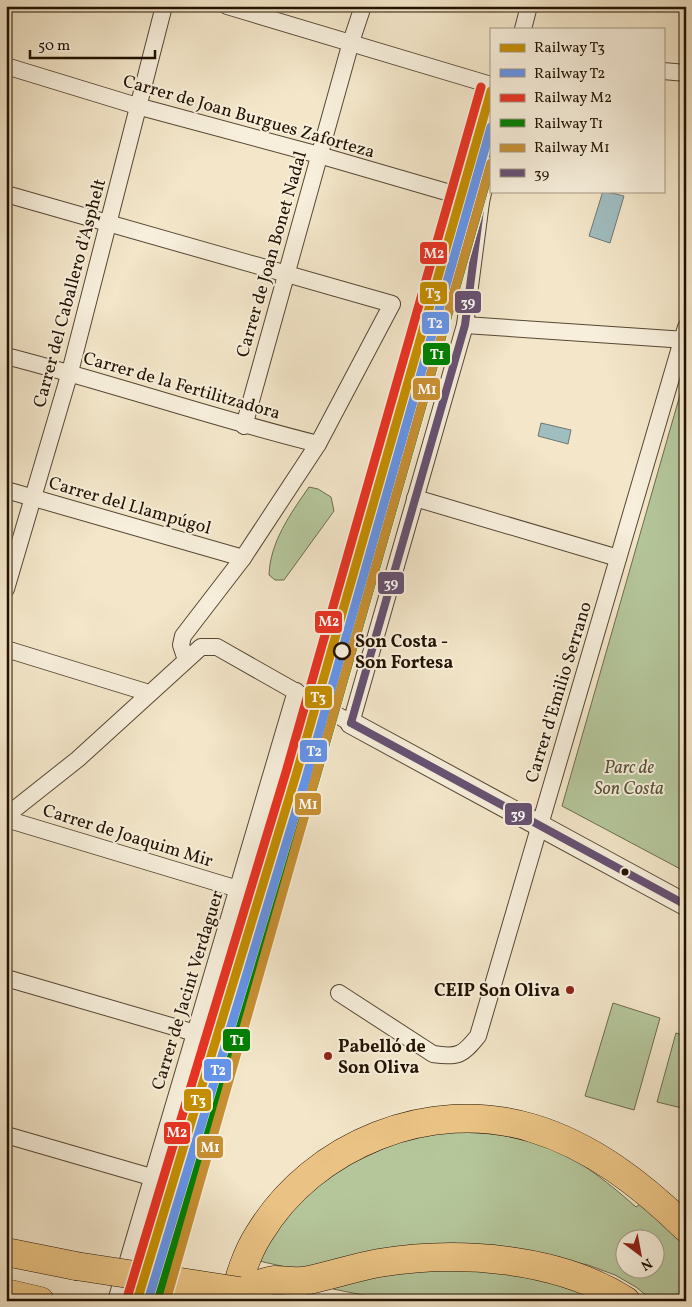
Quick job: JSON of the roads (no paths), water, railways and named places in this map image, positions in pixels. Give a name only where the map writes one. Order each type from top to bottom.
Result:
[{"type":"highway","points":[[236,1296],[247,1257],[258,1234],[279,1205],[301,1182],[325,1163],[350,1147],[408,1125],[438,1120],[500,1121],[560,1138],[613,1166],[638,1185],[686,1228]]},
{"type":"highway","points":[[6,1252],[236,1296],[276,1301]]},
{"type":"highway","points":[[236,1296],[274,1280],[295,1283],[378,1263],[436,1256],[471,1257],[537,1266],[596,1285],[626,1301]]},
{"type":"highway","points":[[6,1293],[40,1301]]},
{"type":"street","name":"Carrer del Caballero d'Asphelt","points":[[6,589],[70,372],[164,6]]},
{"type":"street","points":[[228,6],[490,85]]},
{"type":"street","name":"Carrer de Joan Bonet Nadal","points":[[244,426],[350,42],[363,6]]},
{"type":"street","points":[[523,28],[529,6]]},
{"type":"street","name":"Carrer de Joan Burgues Zaforteza","points":[[6,66],[137,106],[319,155],[481,202]]},
{"type":"street","points":[[664,71],[686,73]]},
{"type":"street","points":[[351,723],[465,324],[481,202],[490,162]]},
{"type":"street","points":[[6,194],[392,304],[318,444],[243,558],[183,636],[182,645],[186,660]]},
{"type":"street","points":[[465,324],[685,336]]},
{"type":"street","name":"Carrer d'Emilio Serrano","points":[[339,992],[433,1054],[447,1056],[465,1052],[478,1036],[685,336]]},
{"type":"street","name":"Carrer de la Fertilitzadora","points":[[6,356],[70,372],[244,426],[318,444]]},
{"type":"street","name":"Carrer del Llampúgol","points":[[6,490],[243,558]]},
{"type":"street","points":[[415,498],[618,558]]},
{"type":"street","points":[[6,817],[78,759],[186,660],[201,648],[217,648],[686,905]]},
{"type":"street","points":[[6,649],[149,693]]},
{"type":"street","name":"Carrer de Jacint Verdaguer","points":[[116,1301],[151,1177],[296,691]]},
{"type":"street","name":"Carrer de Joaquim Mir","points":[[6,817],[238,889]]},
{"type":"street","points":[[6,978],[195,1033]]},
{"type":"street","points":[[6,1135],[151,1177]]},
{"type":"water","points":[[603,192],[624,196],[610,243],[589,236]]},
{"type":"water","points":[[541,423],[571,430],[568,444],[538,436]]},
{"type":"rail line","name":"M2","points":[[127,1298],[286,772],[481,87]]},
{"type":"rail line","name":"T3","points":[[137,1301],[296,775],[490,95]]},
{"type":"rail line","name":"T2","points":[[148,1301],[306,778],[490,131]]},
{"type":"rail line","name":"M1","points":[[166,1301],[490,167]]},
{"type":"rail line","name":"T1","points":[[158,1301],[315,780],[490,168]]},
{"type":"place","name":"Son Costa - Son Fortesa","points":[[342,651]]},
{"type":"place","name":"CEIP Son Oliva","points":[[570,990]]},
{"type":"place","name":"Pabelló de Son Oliva","points":[[328,1056]]},
{"type":"park label","name":"Parc de Son Costa","points":[[629,778]]}]
